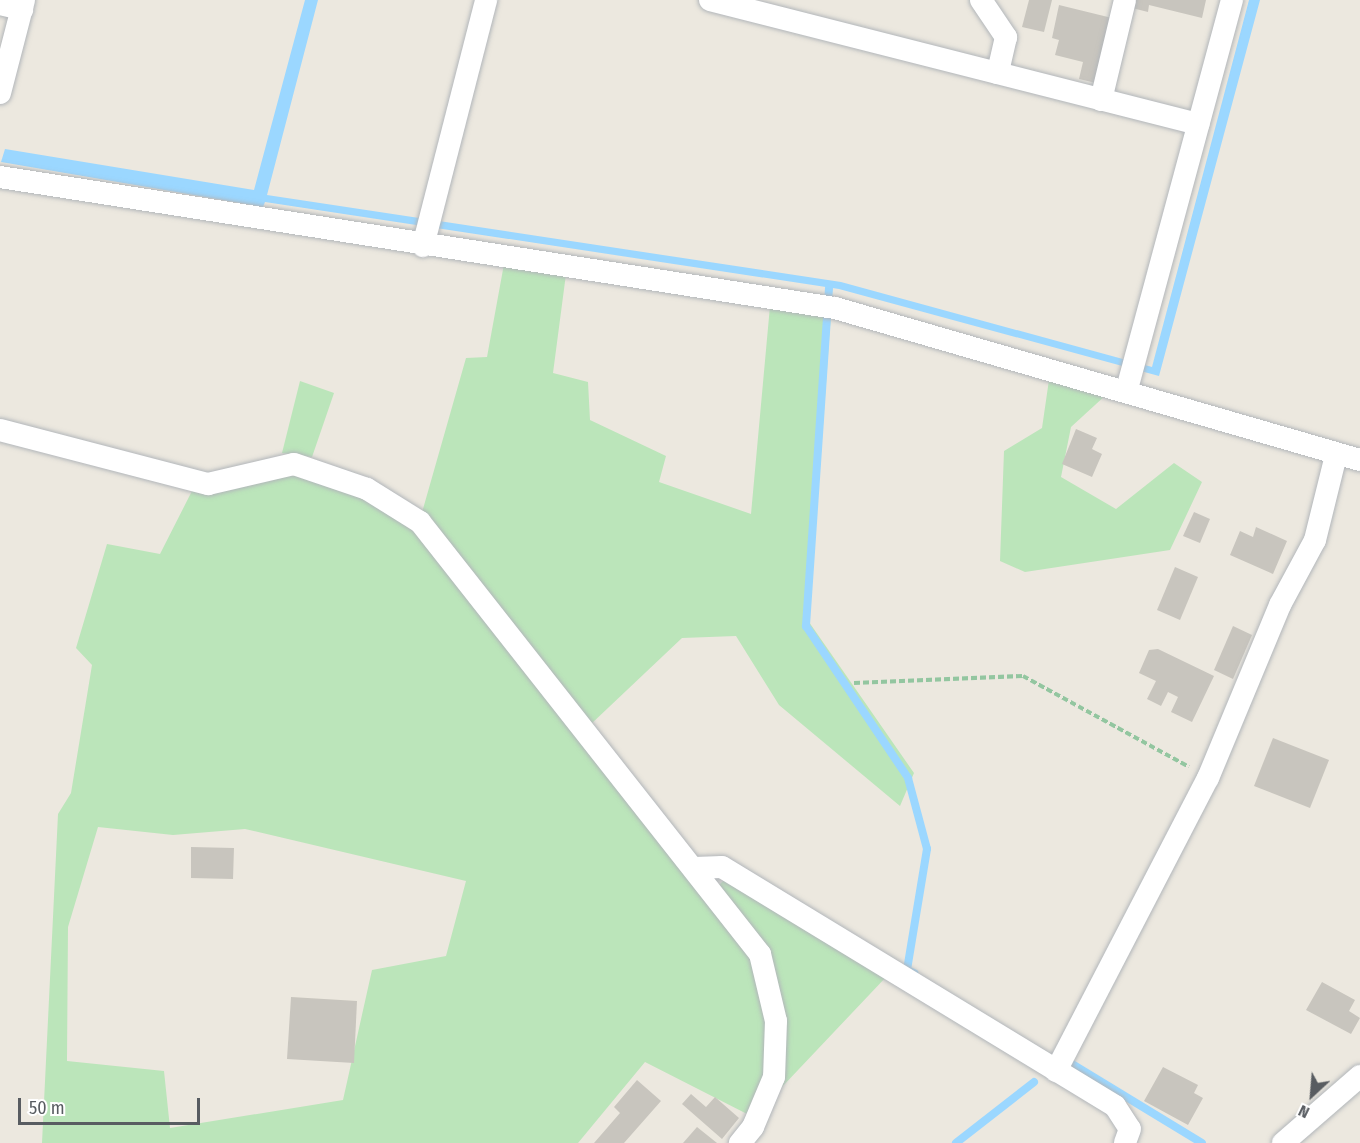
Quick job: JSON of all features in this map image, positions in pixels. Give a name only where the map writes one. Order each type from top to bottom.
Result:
[{"type":"street","points":[[423,246],[486,0]]},
{"type":"street","points":[[710,0],[1198,124]]},
{"type":"street","points":[[981,0],[1006,37],[998,73]]},
{"type":"street","points":[[1101,100],[1125,0]]},
{"type":"street","points":[[1127,389],[1232,0]]},
{"type":"street","points":[[0,93],[15,4]]},
{"type":"street","points":[[0,177],[423,246],[828,307],[1127,389],[1201,417],[1360,460]]},
{"type":"street","points":[[0,430],[208,484],[294,464],[367,489],[420,522],[760,954],[776,1020],[774,1077],[753,1127],[740,1143]]},
{"type":"street","points":[[1056,1071],[1208,777],[1280,605],[1315,540],[1336,455]]},
{"type":"street","points":[[694,868],[723,867],[1115,1106],[1130,1130],[1125,1143]]},
{"type":"street","points":[[1283,1143],[1360,1076]]},
{"type":"path","points":[[854,683],[1023,676],[1208,777]]},
{"type":"green space","points":[[504,264],[566,274],[553,373],[588,382],[590,420],[666,456],[659,482],[751,514],[770,306],[831,313],[809,622],[914,773],[900,806],[779,705],[736,636],[682,638],[590,725],[421,516],[466,358],[487,357]]},
{"type":"green space","points":[[1050,373],[1107,394],[1071,427],[1061,477],[1116,509],[1174,463],[1202,482],[1170,550],[1025,572],[1000,561],[1004,451],[1042,428]]},
{"type":"green space","points":[[300,381],[334,393],[312,457],[282,453]]},
{"type":"green space","points":[[291,472],[365,493],[411,524],[752,960],[768,1024],[765,1073],[751,1116],[645,1062],[578,1143],[42,1143],[58,814],[71,793],[92,665],[76,648],[107,544],[160,554],[192,491]],"holes":[[[98,827],[173,835],[245,829],[466,881],[446,956],[372,970],[343,1100],[170,1128],[164,1071],[67,1061],[68,927]]]},
{"type":"green space","points":[[725,879],[887,976],[781,1088],[782,1020],[718,886]]},
{"type":"water","points":[[305,0],[318,0],[267,195],[841,282],[1152,367],[1249,0],[1260,0],[1159,376],[839,289],[265,202],[263,207],[1,162],[5,149],[254,190]]},
{"type":"building","points":[[1029,0],[1052,0],[1044,32],[1022,27]]},
{"type":"building","points":[[1134,0],[1206,0],[1202,18],[1149,5],[1148,12],[1132,8]]},
{"type":"building","points":[[1059,5],[1112,18],[1096,83],[1079,79],[1083,62],[1055,55],[1059,40],[1052,38]]},
{"type":"building","points":[[1076,429],[1097,438],[1092,449],[1102,454],[1092,477],[1062,464]]},
{"type":"building","points":[[1194,512],[1210,519],[1200,543],[1183,536]]},
{"type":"building","points":[[1256,527],[1287,541],[1273,574],[1230,555],[1240,531],[1253,537]]},
{"type":"building","points":[[1175,567],[1198,577],[1180,620],[1157,610]]},
{"type":"building","points":[[1233,626],[1252,635],[1233,679],[1214,670]]},
{"type":"building","points":[[1158,649],[1214,676],[1192,722],[1171,712],[1178,697],[1168,692],[1161,706],[1147,699],[1156,681],[1139,673],[1149,650]]},
{"type":"building","points":[[1273,738],[1329,760],[1310,808],[1254,786]]},
{"type":"building","points":[[191,847],[234,848],[233,879],[191,878]]},
{"type":"building","points":[[1322,982],[1355,1000],[1349,1011],[1360,1018],[1351,1034],[1306,1010]]},
{"type":"building","points":[[291,997],[357,1001],[354,1063],[287,1059]]},
{"type":"building","points":[[1163,1067],[1198,1085],[1194,1093],[1203,1098],[1188,1125],[1144,1101]]},
{"type":"building","points":[[637,1080],[661,1101],[624,1143],[594,1143],[620,1113],[614,1107]]},
{"type":"building","points":[[691,1094],[706,1107],[715,1097],[739,1118],[722,1139],[682,1104]]},
{"type":"building","points":[[697,1127],[717,1143],[683,1143]]},
{"type":"waterway","points":[[829,288],[806,626],[908,778],[927,849],[907,970],[914,973]]},
{"type":"waterway","points":[[1072,1064],[1202,1143]]},
{"type":"waterway","points":[[956,1143],[1034,1082]]}]
